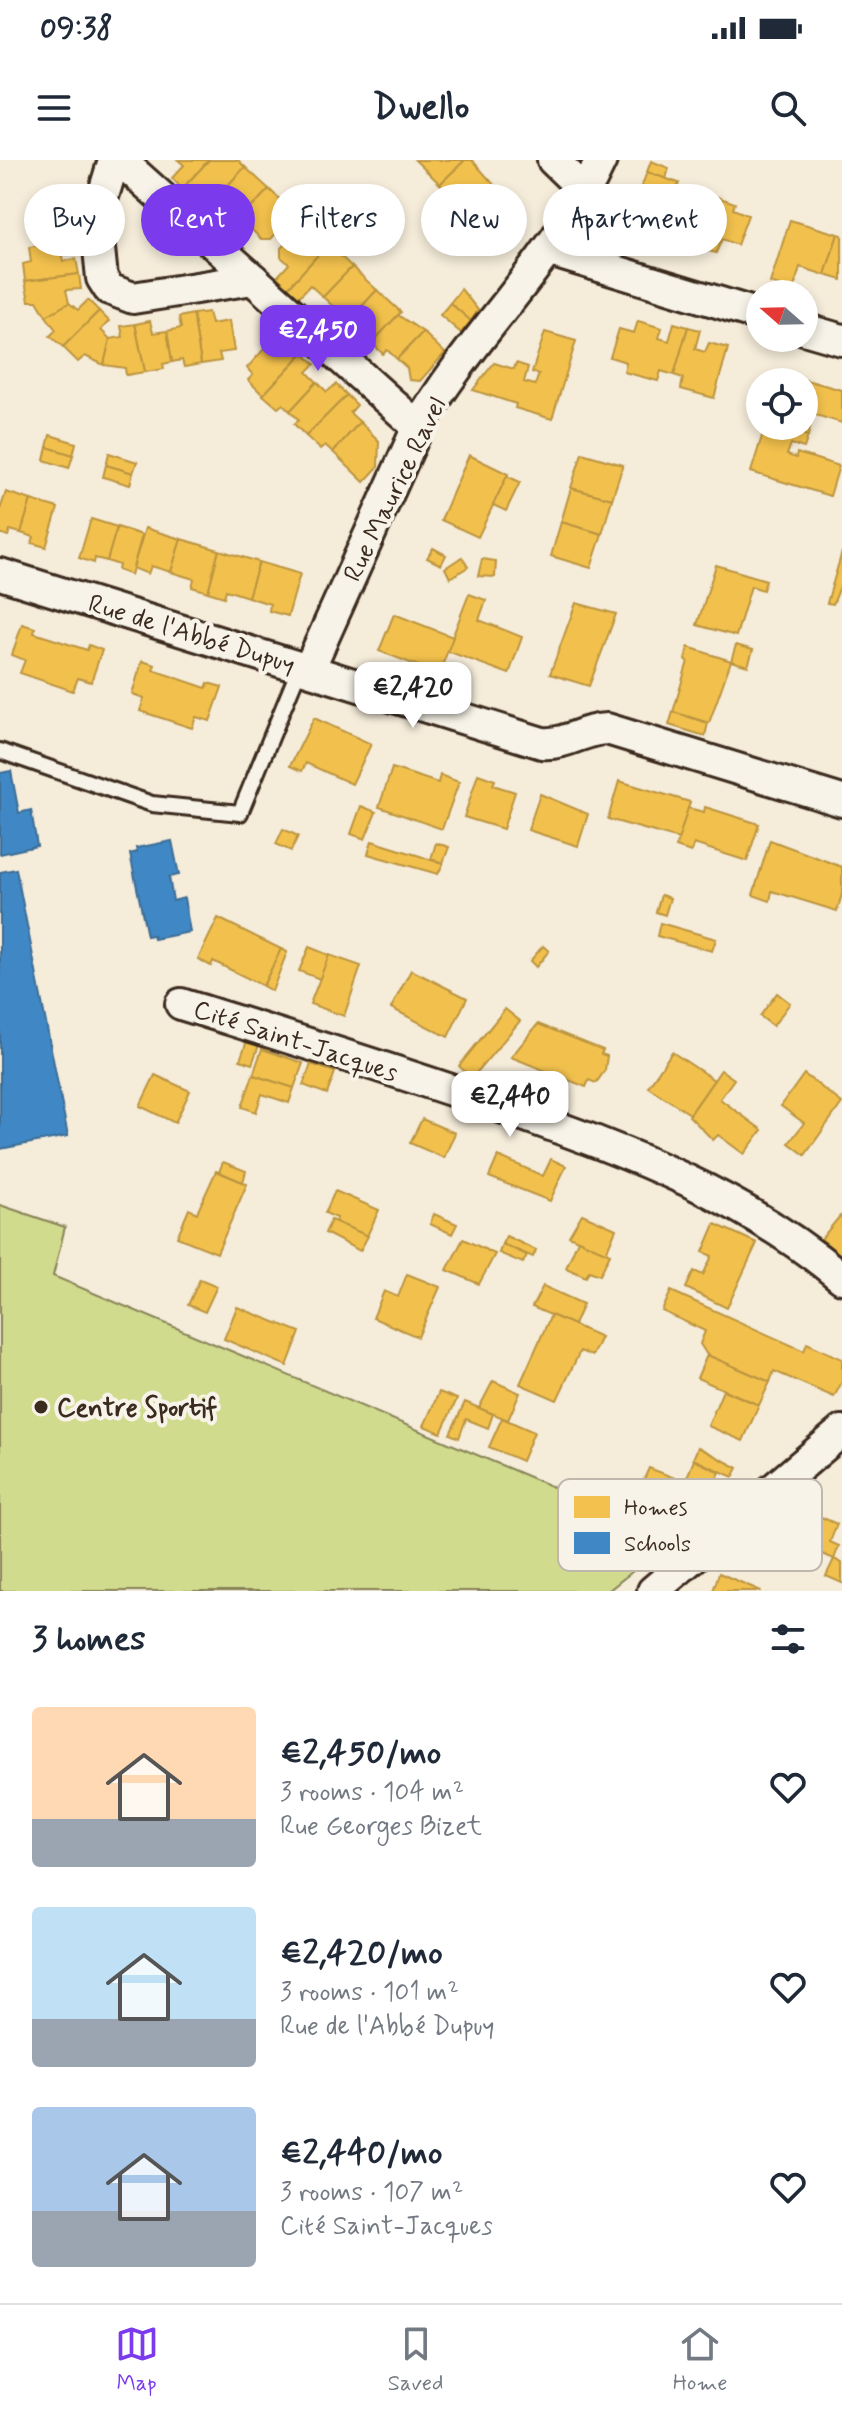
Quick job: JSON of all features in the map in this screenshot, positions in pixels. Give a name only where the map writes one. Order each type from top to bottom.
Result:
[{"type":"street","points":[[114,160],[96,219],[102,278],[109,289],[133,298],[253,279]]},
{"type":"street","points":[[120,160],[418,427]]},
{"type":"street","points":[[553,160],[578,184]]},
{"type":"street","name":"Rue Maurice Ravel","points":[[590,184],[601,160]]},
{"type":"street","name":"Rue Maurice Ravel","points":[[305,668],[418,427],[438,395],[546,256]]},
{"type":"street","points":[[566,256],[746,311]]},
{"type":"street","points":[[818,333],[842,340]]},
{"type":"street","name":"Rue de l'Abbé Dupuy","points":[[0,574],[542,743],[556,744],[595,729],[607,729],[842,801]]},
{"type":"street","name":"Cité Saint-Jacques","points":[[181,1004],[443,1087],[631,1154],[753,1213],[799,1242],[842,1278]]},
{"type":"street","points":[[785,1479],[842,1431]]},
{"type":"street","points":[[653,1591],[677,1571]]},
{"type":"lane","points":[[0,751],[152,804],[240,813],[305,668]]},
{"type":"green space","points":[[0,1205],[65,1227],[53,1276],[558,1489],[558,1571],[633,1571],[608,1591],[0,1591]]},
{"type":"building: Homes","points":[[178,160],[209,160],[187,184],[177,184],[172,178],[184,165]]},
{"type":"building: Homes","points":[[209,160],[238,160],[245,167],[229,184],[187,184]]},
{"type":"building: Homes","points":[[415,160],[465,160],[440,184]]},
{"type":"building: Homes","points":[[465,160],[472,160],[493,184],[440,184]]},
{"type":"building: Homes","points":[[651,161],[669,168],[666,179],[647,172]]},
{"type":"building: Homes","points":[[245,167],[269,189],[255,204],[255,184],[229,184]]},
{"type":"building: Homes","points":[[647,172],[679,183],[679,184],[642,184]]},
{"type":"building: Homes","points":[[269,189],[271,191],[271,239],[261,239],[255,233],[255,204]]},
{"type":"building: Homes","points":[[727,200],[735,203],[733,209],[748,215],[737,245],[727,241]]},
{"type":"building: Homes","points":[[790,220],[838,234],[825,275],[800,267],[796,280],[771,280]]},
{"type":"building: Homes","points":[[838,234],[842,235],[842,280],[825,275]]},
{"type":"building: Homes","points":[[30,256],[62,256],[63,261],[76,259],[79,274],[25,281],[23,264],[31,262]]},
{"type":"building: Homes","points":[[317,256],[288,288],[277,277],[289,264],[281,257]]},
{"type":"building: Homes","points":[[317,256],[341,256],[352,267],[323,297],[310,285],[299,297],[288,288]]},
{"type":"building: Homes","points":[[352,267],[377,290],[337,333],[326,323],[338,311],[323,297]]},
{"type":"building: Homes","points":[[79,274],[81,289],[66,290],[69,303],[46,316],[37,301],[29,301],[25,281]]},
{"type":"building: Homes","points":[[461,289],[478,310],[471,321],[450,303]]},
{"type":"building: Homes","points":[[377,290],[401,312],[372,343],[359,331],[347,342],[337,333]]},
{"type":"building: Homes","points":[[88,300],[99,311],[63,347],[50,336],[56,330],[46,316],[69,303],[78,310]]},
{"type":"building: Homes","points":[[450,303],[471,321],[461,333],[440,315]]},
{"type":"building: Homes","points":[[99,311],[109,321],[101,330],[110,339],[104,365],[85,356],[78,362],[63,347]]},
{"type":"building: Homes","points":[[208,312],[211,324],[229,321],[234,351],[219,353],[221,361],[201,364],[193,314]]},
{"type":"building: Homes","points":[[193,314],[201,364],[184,367],[182,360],[172,362],[167,331],[181,328],[179,317]]},
{"type":"building: Homes","points":[[398,315],[423,332],[397,359],[387,350],[383,354],[372,343]]},
{"type":"building: Homes","points":[[150,321],[153,333],[167,331],[172,362],[163,364],[164,369],[145,372],[135,324]]},
{"type":"building: Homes","points":[[638,321],[662,328],[659,338],[669,341],[674,323],[688,327],[674,375],[661,371],[658,381],[624,372],[626,362],[610,357],[619,329],[634,333]]},
{"type":"building: Homes","points":[[135,324],[145,372],[126,375],[125,368],[104,365],[110,339],[123,337],[121,326]]},
{"type":"building: Homes","points":[[688,327],[700,330],[695,349],[705,352],[709,343],[728,348],[714,398],[681,389],[683,378],[674,375]]},
{"type":"building: Homes","points":[[423,332],[445,353],[420,381],[409,380],[407,368],[397,359]]},
{"type":"building: Homes","points":[[545,332],[576,341],[552,419],[515,408],[516,404],[473,390],[494,363],[514,369],[516,363],[528,367],[524,382],[535,385],[539,374],[532,372]]},
{"type":"building: Homes","points":[[272,340],[283,351],[292,343],[303,353],[263,395],[248,380],[253,375],[247,368]]},
{"type":"building: Homes","points":[[303,353],[315,364],[307,372],[317,382],[290,411],[283,404],[278,408],[263,395]]},
{"type":"building: Homes","points":[[317,382],[327,392],[336,384],[347,395],[306,436],[294,424],[299,420],[290,411]]},
{"type":"building: Homes","points":[[818,383],[842,390],[842,423],[818,416]]},
{"type":"building: Homes","points":[[347,395],[357,405],[350,413],[360,422],[333,452],[325,445],[320,449],[306,436]]},
{"type":"building: Homes","points":[[360,422],[379,441],[378,467],[364,482],[333,452]]},
{"type":"building: Homes","points":[[50,435],[76,443],[73,455],[47,447]]},
{"type":"building: Homes","points":[[761,440],[807,440],[804,448],[791,444],[787,455],[796,458],[797,453],[839,466],[830,496],[751,472]]},
{"type":"building: Homes","points":[[47,447],[73,455],[69,468],[44,460]]},
{"type":"building: Homes","points":[[109,453],[137,462],[133,473],[106,465]]},
{"type":"building: Homes","points":[[582,453],[623,465],[612,499],[571,488]]},
{"type":"building: Homes","points":[[469,455],[508,474],[478,537],[441,520]]},
{"type":"building: Homes","points":[[106,465],[133,473],[130,485],[103,477]]},
{"type":"building: Homes","points":[[507,476],[520,482],[506,511],[493,505]]},
{"type":"building: Homes","points":[[571,488],[612,499],[602,534],[561,522]]},
{"type":"building: Homes","points":[[6,492],[31,500],[21,533],[10,530],[8,536],[0,533],[0,510]]},
{"type":"building: Homes","points":[[31,500],[58,508],[46,547],[32,543],[34,537],[21,533]]},
{"type":"building: Homes","points":[[91,519],[117,527],[107,561],[95,558],[94,563],[79,558]]},
{"type":"building: Homes","points":[[561,522],[602,534],[591,568],[551,556]]},
{"type":"building: Homes","points":[[117,527],[142,535],[131,575],[118,570],[119,565],[107,561]]},
{"type":"building: Homes","points":[[145,528],[181,539],[171,572],[151,566],[148,574],[133,568]]},
{"type":"building: Homes","points":[[181,539],[219,550],[208,592],[192,587],[194,579],[171,572]]},
{"type":"building: Homes","points":[[433,548],[446,555],[441,565],[427,558]]},
{"type":"building: Homes","points":[[219,550],[259,562],[248,597],[226,590],[224,597],[208,592]]},
{"type":"building: Homes","points":[[842,552],[842,582],[833,604],[827,603]]},
{"type":"building: Homes","points":[[462,557],[468,567],[450,578],[445,568]]},
{"type":"building: Homes","points":[[482,559],[496,561],[495,577],[478,576]]},
{"type":"building: Homes","points":[[259,562],[300,574],[288,616],[269,611],[270,604],[248,597]]},
{"type":"building: Homes","points":[[716,565],[766,580],[763,590],[751,586],[736,636],[697,625]]},
{"type":"building: Homes","points":[[469,594],[486,600],[479,620],[522,637],[509,674],[447,651]]},
{"type":"building: Homes","points":[[576,603],[616,614],[589,686],[550,674]]},
{"type":"building: Homes","points":[[394,614],[453,637],[439,674],[379,651]]},
{"type":"building: Homes","points":[[22,624],[35,628],[34,633],[87,650],[89,645],[102,650],[91,682],[78,678],[73,691],[20,673],[25,660],[12,655]]},
{"type":"building: Homes","points":[[736,645],[753,650],[748,666],[731,661]]},
{"type":"building: Homes","points":[[688,647],[731,661],[709,723],[673,712],[688,661],[685,660]]},
{"type":"building: Homes","points":[[142,661],[155,665],[153,670],[206,688],[208,683],[222,687],[210,721],[196,717],[192,728],[140,711],[144,698],[132,694]]},
{"type":"building: Homes","points":[[673,712],[708,723],[705,736],[669,725]]},
{"type":"building: Homes","points":[[314,718],[371,744],[352,784],[306,763],[302,771],[290,766]]},
{"type":"building: Homes","points":[[392,768],[438,783],[440,775],[459,782],[442,829],[379,807]]},
{"type":"building: Homes","points":[[478,774],[495,780],[493,785],[515,792],[503,829],[464,817]]},
{"type":"building: Homes","points":[[619,781],[690,802],[679,839],[608,819]]},
{"type":"building: Homes","points":[[540,794],[588,814],[578,846],[528,830]]},
{"type":"building: Homes","points":[[361,806],[376,812],[365,839],[351,834]]},
{"type":"building: Homes","points":[[705,807],[759,824],[747,861],[694,844],[691,852],[676,847],[688,808],[704,812]]},
{"type":"building: Homes","points":[[283,829],[298,836],[291,851],[276,844]]},
{"type":"building: Homes","points":[[770,840],[842,867],[842,894],[837,911],[772,891],[770,901],[753,895]]},
{"type":"building: Homes","points":[[372,841],[443,864],[438,874],[368,854]]},
{"type":"building: Homes","points":[[436,843],[449,847],[443,863],[431,859]]},
{"type":"building: Homes","points":[[661,895],[670,898],[665,915],[656,912]]},
{"type":"building: Homes","points":[[218,918],[281,949],[263,986],[213,961],[211,966],[198,959]]},
{"type":"building: Homes","points":[[660,923],[716,939],[712,951],[657,936]]},
{"type":"building: Homes","points":[[543,946],[549,951],[536,967],[530,961]]},
{"type":"building: Homes","points":[[309,947],[329,955],[320,979],[299,971]]},
{"type":"building: Homes","points":[[281,949],[287,952],[272,991],[263,986]]},
{"type":"building: Homes","points":[[329,955],[361,966],[344,1016],[310,1004]]},
{"type":"building: Homes","points":[[411,970],[467,998],[448,1037],[391,1008]]},
{"type":"building: Homes","points":[[777,993],[790,1003],[773,1026],[760,1016]]},
{"type":"building: Homes","points":[[505,1009],[520,1021],[472,1078],[459,1066]]},
{"type":"building: Homes","points":[[538,1024],[603,1050],[601,1054],[607,1056],[605,1070],[596,1083],[589,1080],[586,1087],[511,1057]]},
{"type":"building: Homes","points":[[248,1038],[260,1042],[252,1064],[240,1060]]},
{"type":"building: Homes","points":[[262,1049],[303,1063],[294,1088],[253,1075]]},
{"type":"building: Homes","points":[[672,1052],[714,1080],[690,1114],[648,1087]]},
{"type":"building: Homes","points":[[311,1064],[335,1072],[327,1094],[303,1085]]},
{"type":"building: Homes","points":[[721,1070],[734,1079],[720,1099],[762,1130],[744,1154],[718,1135],[713,1140],[689,1116]]},
{"type":"building: Homes","points":[[804,1074],[842,1103],[805,1155],[789,1143],[804,1123],[781,1106]]},
{"type":"building: Homes","points":[[155,1075],[190,1091],[175,1123],[140,1106]]},
{"type":"building: Homes","points":[[253,1075],[294,1088],[289,1103],[262,1094],[256,1112],[242,1107]]},
{"type":"building: Homes","points":[[422,1119],[455,1133],[444,1158],[410,1143]]},
{"type":"building: Homes","points":[[498,1156],[543,1176],[551,1159],[566,1166],[550,1201],[489,1177]]},
{"type":"building: Homes","points":[[223,1162],[246,1171],[243,1182],[219,1172]]},
{"type":"building: Homes","points":[[216,1171],[247,1184],[217,1253],[177,1237],[189,1209],[197,1213]]},
{"type":"building: Homes","points":[[335,1191],[379,1210],[367,1236],[335,1222],[337,1218],[325,1213]]},
{"type":"building: Homes","points":[[434,1214],[457,1224],[452,1234],[430,1224]]},
{"type":"building: Homes","points":[[582,1214],[616,1229],[606,1253],[569,1236]]},
{"type":"building: Homes","points":[[842,1217],[842,1256],[821,1239]]},
{"type":"building: Homes","points":[[331,1220],[368,1236],[360,1251],[325,1233]]},
{"type":"building: Homes","points":[[715,1224],[757,1243],[727,1308],[686,1288],[694,1271],[703,1275],[712,1256],[703,1252]]},
{"type":"building: Homes","points":[[506,1236],[536,1250],[533,1257],[502,1244]]},
{"type":"building: Homes","points":[[463,1239],[495,1254],[479,1284],[447,1270]]},
{"type":"building: Homes","points":[[578,1240],[610,1254],[600,1275],[589,1271],[586,1277],[566,1268]]},
{"type":"building: Homes","points":[[502,1244],[527,1255],[523,1263],[499,1253]]},
{"type":"building: Homes","points":[[407,1274],[440,1287],[418,1337],[373,1318],[384,1291],[398,1297]]},
{"type":"building: Homes","points":[[200,1279],[217,1286],[205,1312],[188,1305]]},
{"type":"building: Homes","points":[[543,1286],[583,1304],[574,1325],[532,1307]]},
{"type":"building: Homes","points":[[671,1291],[804,1351],[807,1343],[842,1359],[842,1382],[834,1397],[774,1371],[770,1382],[707,1355],[700,1344],[705,1331],[662,1311]]},
{"type":"building: Homes","points":[[237,1307],[300,1332],[287,1366],[224,1339]]},
{"type":"building: Homes","points":[[551,1315],[601,1337],[592,1356],[580,1351],[557,1400],[520,1384]]},
{"type":"building: Homes","points":[[707,1355],[770,1382],[759,1405],[697,1378]]},
{"type":"building: Homes","points":[[493,1381],[520,1393],[508,1420],[479,1408]]},
{"type":"building: Homes","points":[[723,1390],[759,1405],[743,1441],[708,1426]]},
{"type":"building: Homes","points":[[439,1392],[457,1399],[441,1433],[424,1426]]},
{"type":"building: Homes","points":[[465,1402],[493,1414],[488,1428],[466,1419],[459,1438],[450,1434]]},
{"type":"building: Homes","points":[[502,1418],[534,1432],[522,1461],[489,1447]]},
{"type":"building: Homes","points":[[698,1447],[738,1468],[733,1477],[693,1459]]},
{"type":"building: Homes","points":[[694,1460],[720,1472],[717,1479],[686,1479]]},
{"type":"building: Homes","points":[[649,1468],[677,1479],[644,1479]]},
{"type":"building: Homes","points":[[822,1517],[837,1524],[830,1542],[839,1546],[834,1559],[822,1554]]},
{"type":"building: Homes","points":[[834,1559],[842,1563],[842,1583],[826,1576]]},
{"type":"building: Homes","points":[[719,1573],[761,1591],[713,1591]]},
{"type":"building: Schools","points":[[11,771],[19,813],[31,810],[37,846],[0,854],[0,773]]},
{"type":"building: Schools","points":[[172,841],[179,875],[169,877],[173,901],[184,898],[190,932],[154,939],[153,935],[147,936],[130,854],[137,852],[136,848]]},
{"type":"building: Schools","points":[[16,869],[68,1136],[0,1149],[0,872]]},
{"type":"place","name":"Centre Sportif","points":[[41,1407]]}]
